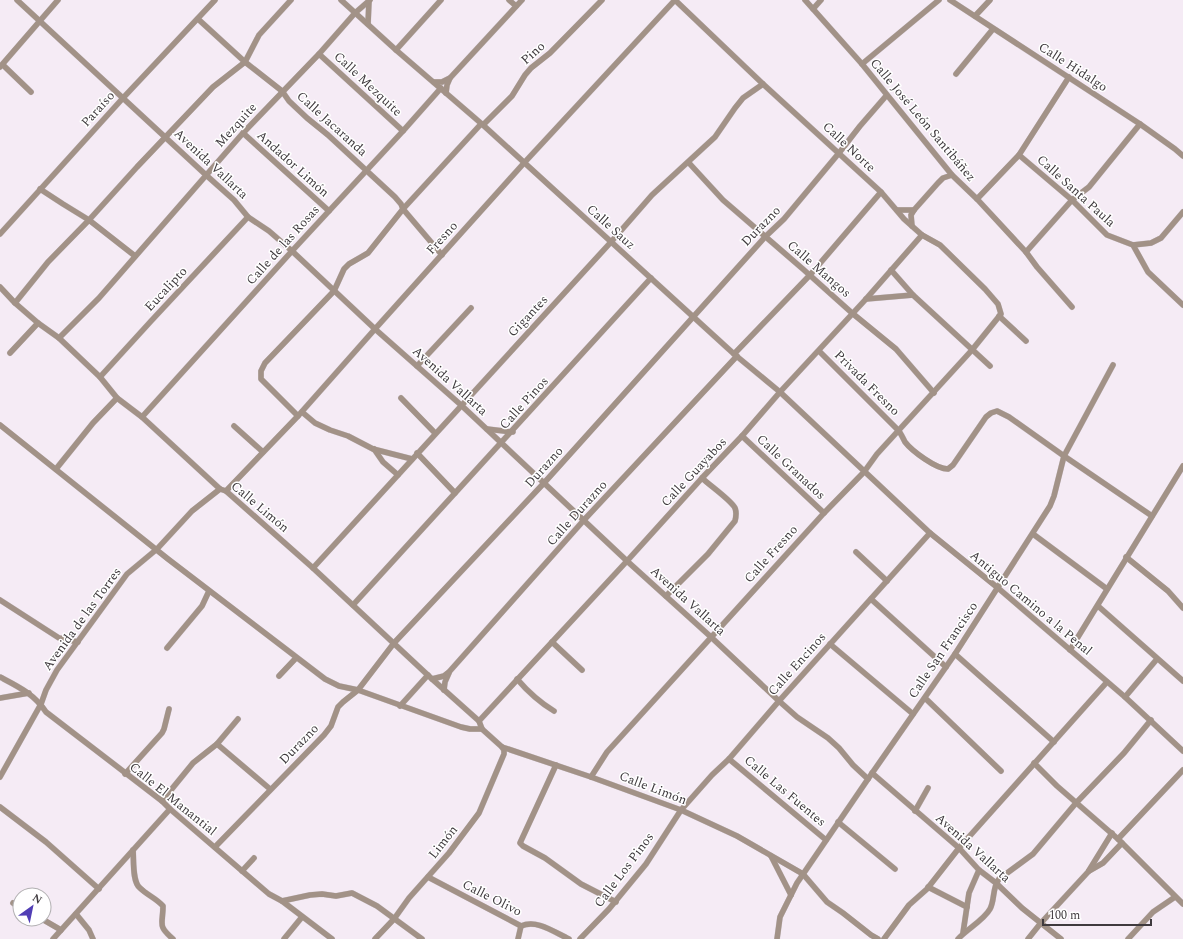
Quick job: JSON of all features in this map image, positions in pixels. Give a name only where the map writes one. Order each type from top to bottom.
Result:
[{"type":"street","name":"Avenida Vallarta","points":[[17,0],[166,136],[234,200],[248,217],[269,231],[292,251],[375,329],[487,429],[778,701],[797,717],[834,743],[853,765],[868,779]]},
{"type":"street","points":[[31,92],[1,66],[58,0]]},
{"type":"street","name":"Paraíso","points":[[0,234],[123,98],[215,0]]},
{"type":"street","points":[[15,303],[48,262],[89,220],[166,136],[213,87],[245,62],[259,35],[291,0]]},
{"type":"street","name":"Calle Sauz","points":[[341,0],[396,50],[441,88],[736,355],[780,392],[864,472]]},
{"type":"street","points":[[396,50],[441,0]]},
{"type":"street","points":[[508,0],[516,6]]},
{"type":"street","points":[[446,93],[450,78],[522,0]]},
{"type":"street","name":"Pino","points":[[412,459],[373,448],[315,423],[300,414],[261,379],[261,371],[265,363],[334,291],[344,269],[349,264],[368,253],[403,209],[482,125],[512,96],[525,75],[550,53],[602,0]]},
{"type":"street","name":"Calle Norte","points":[[675,0],[763,84],[881,192],[904,219],[922,235],[940,245],[985,288],[998,304],[1000,315],[1026,341]]},
{"type":"street","name":"Fresno","points":[[223,490],[300,414],[524,163],[675,0]]},
{"type":"street","name":"Calle José León Santibáñez","points":[[805,0],[862,64],[886,96],[952,175],[977,199],[1026,252],[1072,307]]},
{"type":"street","points":[[813,9],[822,0]]},
{"type":"street","points":[[862,64],[939,0]]},
{"type":"street","name":"Calle Hidalgo","points":[[950,0],[1140,124],[1183,156]]},
{"type":"street","points":[[975,16],[990,0]]},
{"type":"street","name":"Mezquite","points":[[59,338],[99,298],[243,133],[319,54],[355,13],[369,1]]},
{"type":"street","name":"Mezquite","points":[[368,24],[369,1]]},
{"type":"street","name":"Calle Jacaranda","points":[[198,19],[245,62],[282,91],[289,101],[307,118],[328,135],[395,197],[403,209],[442,255]]},
{"type":"street","points":[[956,74],[993,29]]},
{"type":"street","name":"Calle Mezquite","points":[[319,54],[403,131]]},
{"type":"street","name":"Calle Santa Paula","points":[[1069,77],[1019,155],[1072,200],[1107,235],[1132,246]]},
{"type":"street","points":[[434,82],[442,82],[450,78]]},
{"type":"street","name":"Gigantes","points":[[313,568],[611,242],[652,195],[715,137],[734,108],[743,98],[763,84]]},
{"type":"street","name":"Calle de las Rosas","points":[[142,417],[441,88]]},
{"type":"street","name":"Durazno","points":[[215,848],[324,735],[331,726],[338,708],[358,690],[394,643],[544,483],[765,237],[784,220],[886,96]]},
{"type":"street","points":[[1026,252],[1072,200],[1089,187],[1140,124]]},
{"type":"street","name":"Andador Limón","points":[[243,133],[329,211]]},
{"type":"street","points":[[977,199],[1019,155]]},
{"type":"street","name":"Calle Mangos","points":[[688,163],[723,200],[852,313],[896,349],[934,393]]},
{"type":"street","points":[[912,226],[911,215],[914,210],[938,182],[943,178],[952,175]]},
{"type":"street","points":[[40,189],[89,220],[135,256]]},
{"type":"street","name":"Calle Durazno","points":[[430,677],[444,676],[449,672],[584,520],[810,276],[881,192]]},
{"type":"street","points":[[897,210],[914,210]]},
{"type":"street","points":[[1183,212],[1161,238],[1151,243],[1132,246],[1148,272],[1183,305]]},
{"type":"street","name":"Eucalipto","points":[[100,377],[248,217]]},
{"type":"street","name":"Calle Guayabos","points":[[479,721],[742,436],[922,235]]},
{"type":"street","points":[[891,270],[913,295],[990,366]]},
{"type":"street","name":"Calle Pinos","points":[[353,605],[513,432],[651,278]]},
{"type":"street","name":"Calle Limón","points":[[0,287],[15,303],[38,323],[59,338],[100,377],[117,398],[142,417],[313,568],[479,721],[482,729],[502,747],[591,777],[681,810],[737,836],[803,874],[827,902],[878,939]]},
{"type":"street","points":[[866,299],[913,295]]},
{"type":"street","points":[[417,366],[471,308]]},
{"type":"street","name":"Calle Fresno","points":[[591,777],[607,752],[824,513],[864,472],[877,454],[934,393],[972,350],[1000,315]]},
{"type":"street","points":[[10,353],[38,323]]},
{"type":"street","name":"Privada Fresno","points":[[819,351],[899,431],[911,448],[943,469],[948,469],[986,418],[997,411],[1009,417],[1064,456]]},
{"type":"street","name":"Calle San Francisco","points":[[777,939],[780,917],[803,874],[955,654],[1050,506],[1064,456],[1113,365]]},
{"type":"street","points":[[56,469],[93,423],[117,398]]},
{"type":"street","points":[[401,398],[435,433]]},
{"type":"street","points":[[0,425],[209,591],[325,679],[339,686],[358,690],[461,727],[482,729]]},
{"type":"street","points":[[234,426],[263,452]]},
{"type":"street","points":[[487,429],[513,432]]},
{"type":"street","name":"Calle Granados","points":[[742,436],[824,513]]},
{"type":"street","points":[[373,448],[383,462],[398,475]]},
{"type":"street","points":[[417,453],[455,493]]},
{"type":"street","points":[[1064,456],[1152,516]]},
{"type":"street","points":[[1070,650],[1098,606],[1126,557],[1182,470]]},
{"type":"street","name":"Antiguo Camino a la Penal","points":[[864,472],[930,533],[998,588],[1125,696],[1183,751]]},
{"type":"street","points":[[666,596],[708,554],[735,521],[736,512],[733,506],[702,478]]},
{"type":"street","name":"Avenida de las Torres","points":[[0,777],[41,704],[46,690],[57,670],[127,574],[157,549],[192,511],[223,490]]},
{"type":"street","name":"Calle Encinos","points":[[681,810],[712,775],[729,759],[778,701],[930,533]]},
{"type":"street","points":[[1033,534],[1107,589]]},
{"type":"street","points":[[856,552],[887,581]]},
{"type":"street","points":[[1126,557],[1168,591],[1183,608]]},
{"type":"street","points":[[167,648],[202,606],[209,591]]},
{"type":"street","points":[[871,599],[946,667]]},
{"type":"street","points":[[0,600],[59,638],[78,642]]},
{"type":"street","points":[[1098,606],[1183,681]]},
{"type":"street","points":[[552,642],[582,670]]},
{"type":"street","points":[[830,644],[913,714]]},
{"type":"street","points":[[955,654],[1054,742]]},
{"type":"street","points":[[279,676],[296,658]]},
{"type":"street","points":[[1125,696],[1157,659]]},
{"type":"street","points":[[444,690],[449,672]]},
{"type":"street","name":"Calle El Manantial","points":[[0,677],[29,693],[41,704],[46,712],[162,801],[269,894],[282,900],[332,939]]},
{"type":"street","points":[[400,706],[430,677]]},
{"type":"street","points":[[518,679],[530,694],[554,711]]},
{"type":"street","points":[[884,939],[909,905],[928,887],[959,848],[1107,682]]},
{"type":"street","points":[[0,698],[29,693]]},
{"type":"street","points":[[925,698],[1001,772]]},
{"type":"street","points":[[125,774],[162,733],[169,709]]},
{"type":"street","points":[[162,801],[193,763],[217,744],[238,719]]},
{"type":"street","points":[[958,939],[989,911],[993,901],[996,883],[1001,877],[1033,854],[1076,803],[1124,753],[1151,720]]},
{"type":"street","points":[[217,744],[270,790]]},
{"type":"street","name":"Limón","points":[[375,939],[394,919],[409,898],[449,853],[482,808],[504,754],[502,747]]},
{"type":"street","name":"Calle Las Fuentes","points":[[729,759],[826,840]]},
{"type":"street","points":[[1034,763],[1057,786],[1112,833],[1183,904]]},
{"type":"street","points":[[556,765],[520,843],[545,858],[581,884],[616,902]]},
{"type":"street","points":[[1088,872],[1103,863],[1120,841],[1183,770]]},
{"type":"street","name":"Avenida Vallarta","points":[[872,773],[959,848],[979,870],[996,883],[1040,924],[1061,939]]},
{"type":"street","points":[[915,811],[928,788]]},
{"type":"street","points":[[0,807],[46,842],[99,889]]},
{"type":"street","points":[[53,939],[170,809]]},
{"type":"street","name":"Calle Los Pinos","points":[[580,939],[616,902],[646,864],[681,810]]},
{"type":"street","points":[[838,822],[895,869]]},
{"type":"street","points":[[1028,939],[1088,872],[1112,833]]},
{"type":"street","points":[[133,850],[135,881],[138,887],[159,902],[162,906],[161,925],[164,931],[173,939]]},
{"type":"street","points":[[770,855],[791,895]]},
{"type":"street","points":[[242,871],[254,858]]},
{"type":"street","points":[[963,933],[969,893],[979,870]]},
{"type":"street","name":"Calle Olivo","points":[[428,877],[521,926],[526,924],[535,924],[569,939]]},
{"type":"street","points":[[928,887],[967,907]]},
{"type":"street","points":[[282,900],[310,895],[322,894],[336,896],[349,893],[372,903],[422,939]]},
{"type":"street","points":[[1128,939],[1153,912],[1175,896]]},
{"type":"street","points":[[76,914],[93,939]]},
{"type":"street","points":[[284,939],[302,917]]},
{"type":"street","points":[[52,925],[61,930]]},
{"type":"street","points":[[518,939],[521,926]]}]
